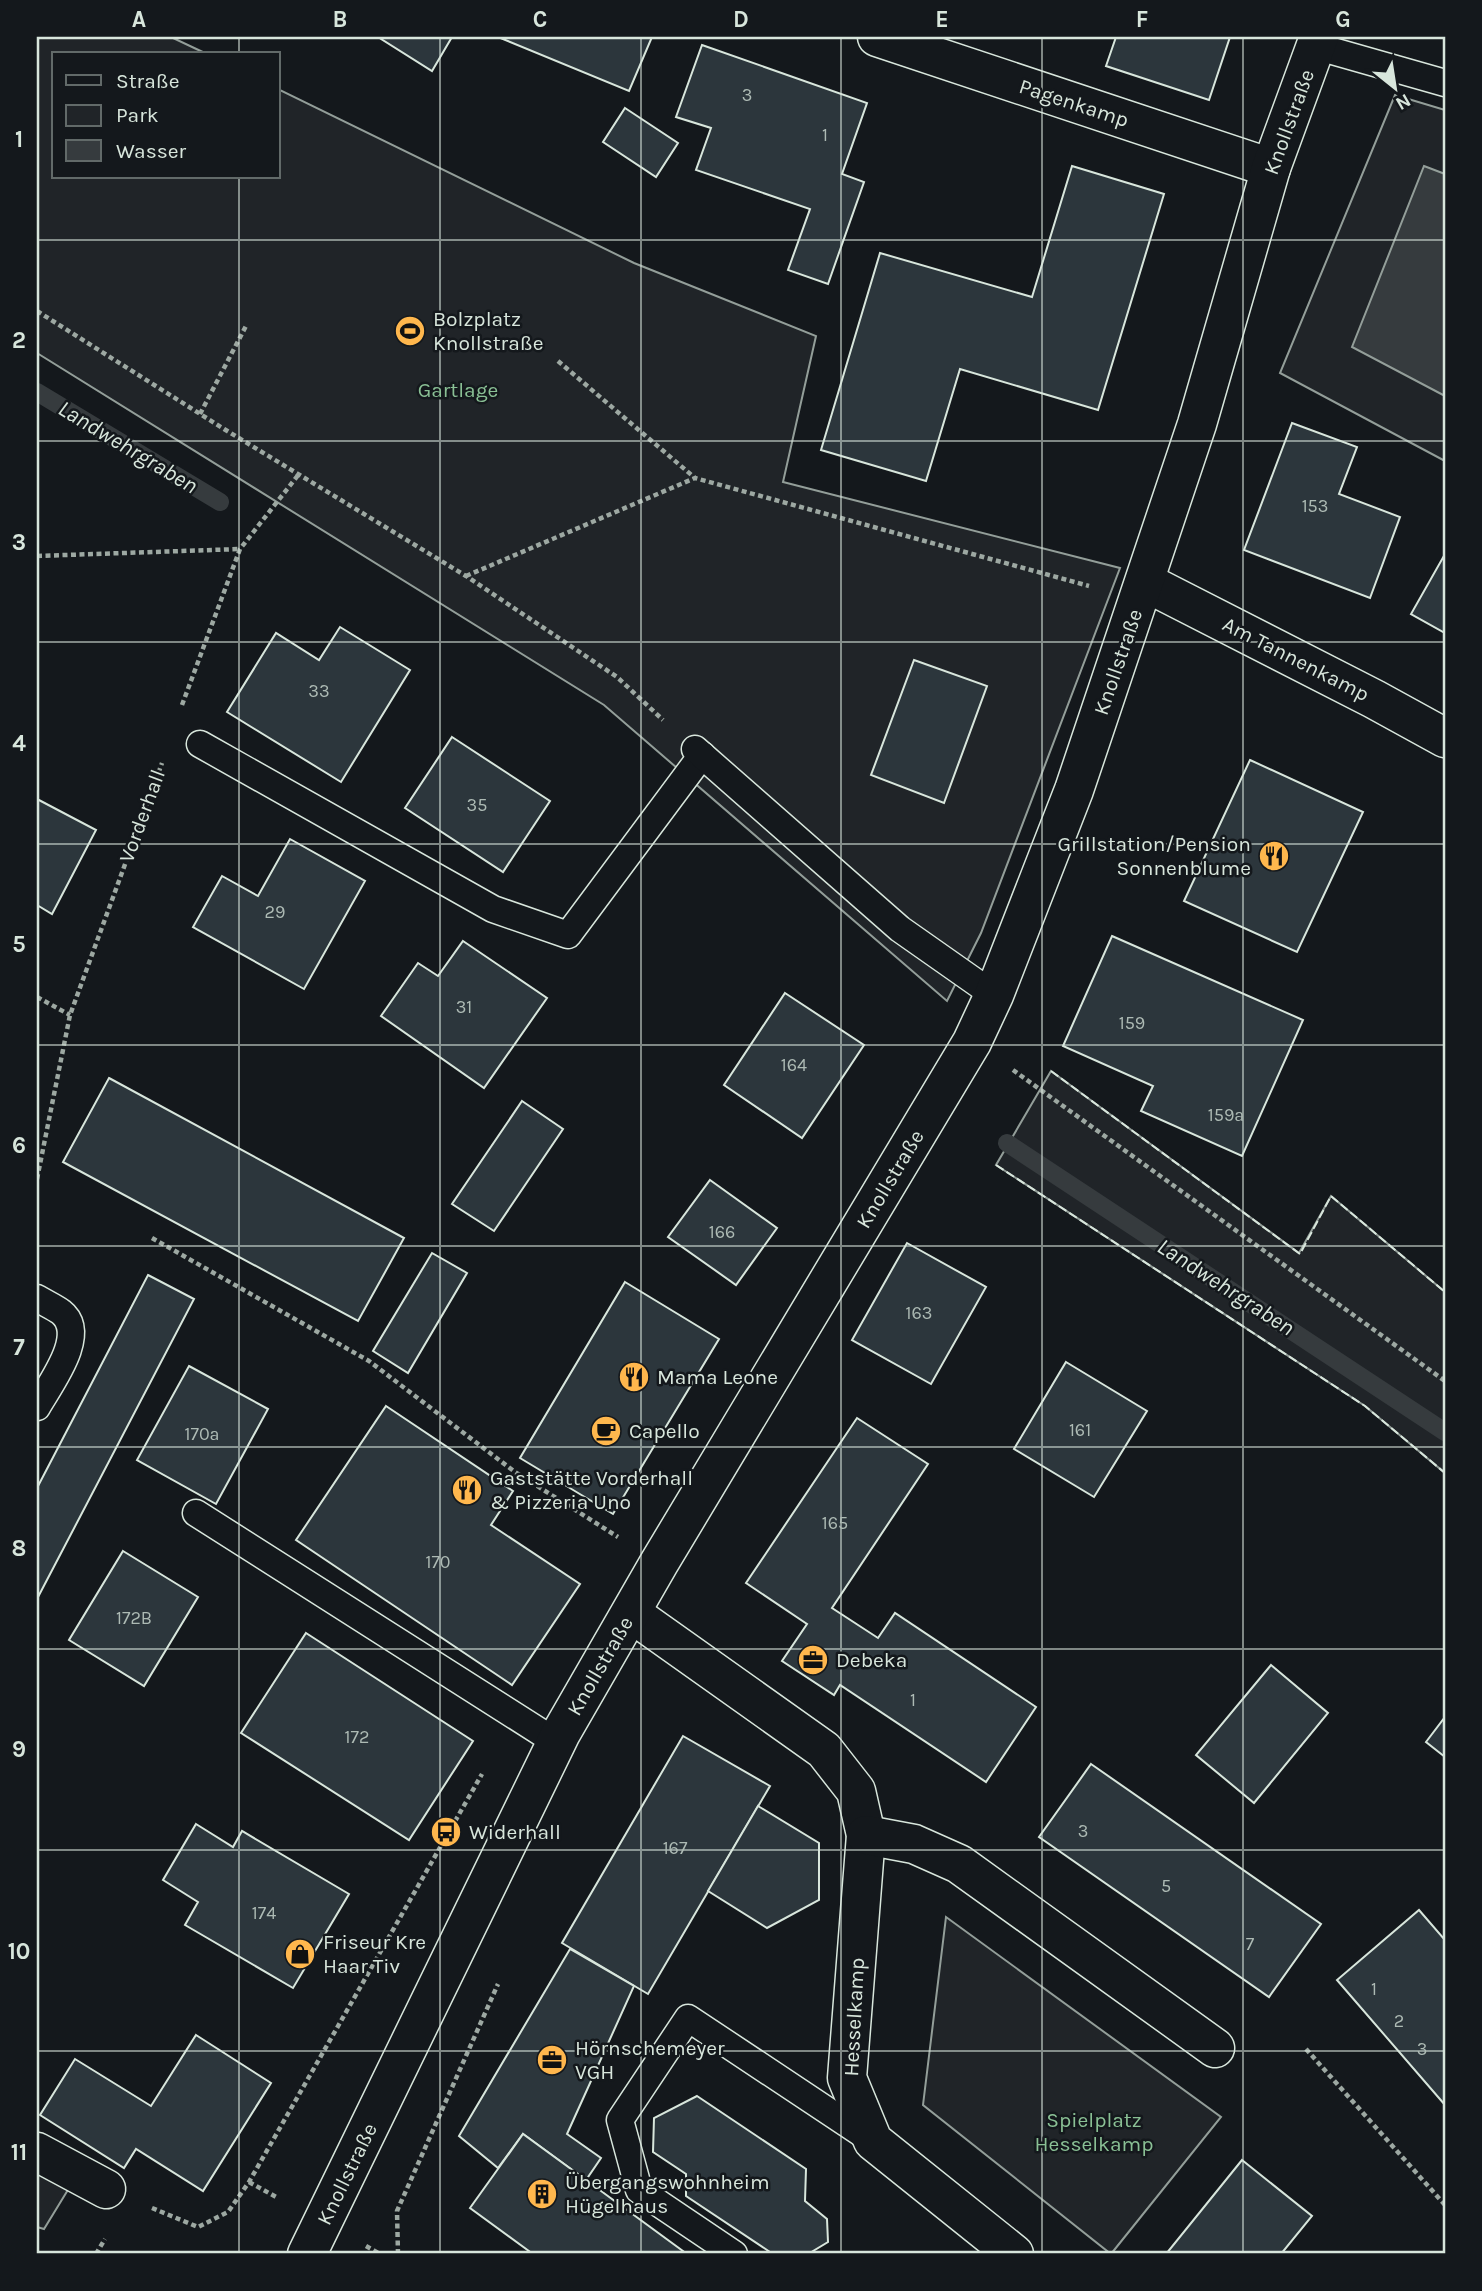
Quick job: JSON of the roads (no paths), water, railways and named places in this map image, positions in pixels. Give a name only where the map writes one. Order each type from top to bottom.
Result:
[{"type":"street","name":"Pagenkamp","points":[[877,37],[1271,169]]},
{"type":"street","name":"Knollstraße","points":[[307,2254],[556,1742],[659,1563],[972,1042],[994,995],[1074,790],[1145,582],[1197,424],[1271,169],[1317,42]]},
{"type":"street","name":"Am Tannenkamp","points":[[1145,582],[1445,738]]},
{"type":"street","name":"Hesselkamp","points":[[631,1613],[824,1749],[856,1791],[866,1835],[847,2078],[873,2141],[1014,2254]]},
{"type":"street","points":[[866,1835],[914,1844],[959,1864],[1214,2048]]},
{"type":"street","points":[[37,2152],[106,2189]]},
{"type":"lane","points":[[1317,42],[1445,83]]},
{"type":"lane","points":[[200,744],[493,909],[568,935],[698,752],[900,929],[994,995]]},
{"type":"lane","points":[[37,1298],[63,1313],[72,1327],[71,1346],[37,1407]]},
{"type":"lane","points":[[196,1513],[556,1742]]},
{"type":"lane","points":[[734,2254],[639,2189],[620,2120],[688,2018],[873,2141]]},
{"type":"water","points":[[1424,166],[1445,174],[1445,396],[1352,347]]},
{"type":"waterway","name":"Landwehrgraben","points":[[37,392],[220,502]]},
{"type":"waterway","name":"Landwehrgraben","points":[[1007,1143],[1445,1432]]},
{"type":"place","name":"Bolzplatz Knollstraße","points":[[410,331]]},
{"type":"place","name":"Grillstation/Pension Sonnenblume","points":[[1274,856]]},
{"type":"place","name":"Mama Leone","points":[[634,1377]]},
{"type":"place","name":"Capello","points":[[606,1431]]},
{"type":"place","name":"Gaststätte Vorderhall & Pizzeria Uno","points":[[467,1490]]},
{"type":"place","name":"Debeka","points":[[813,1660]]},
{"type":"place","name":"Widerhall","points":[[446,1832]]},
{"type":"place","name":"Friseur Kre Haar Tiv","points":[[300,1954]]},
{"type":"place","name":"Hörnschemeyer VGH","points":[[552,2060]]},
{"type":"place","name":"Übergangswohnheim Hügelhaus","points":[[542,2194]]},
{"type":"park label","name":"Gartlage","points":[[458,390]]},
{"type":"park label","name":"Spielplatz Hesselkamp","points":[[1094,2132]]}]
